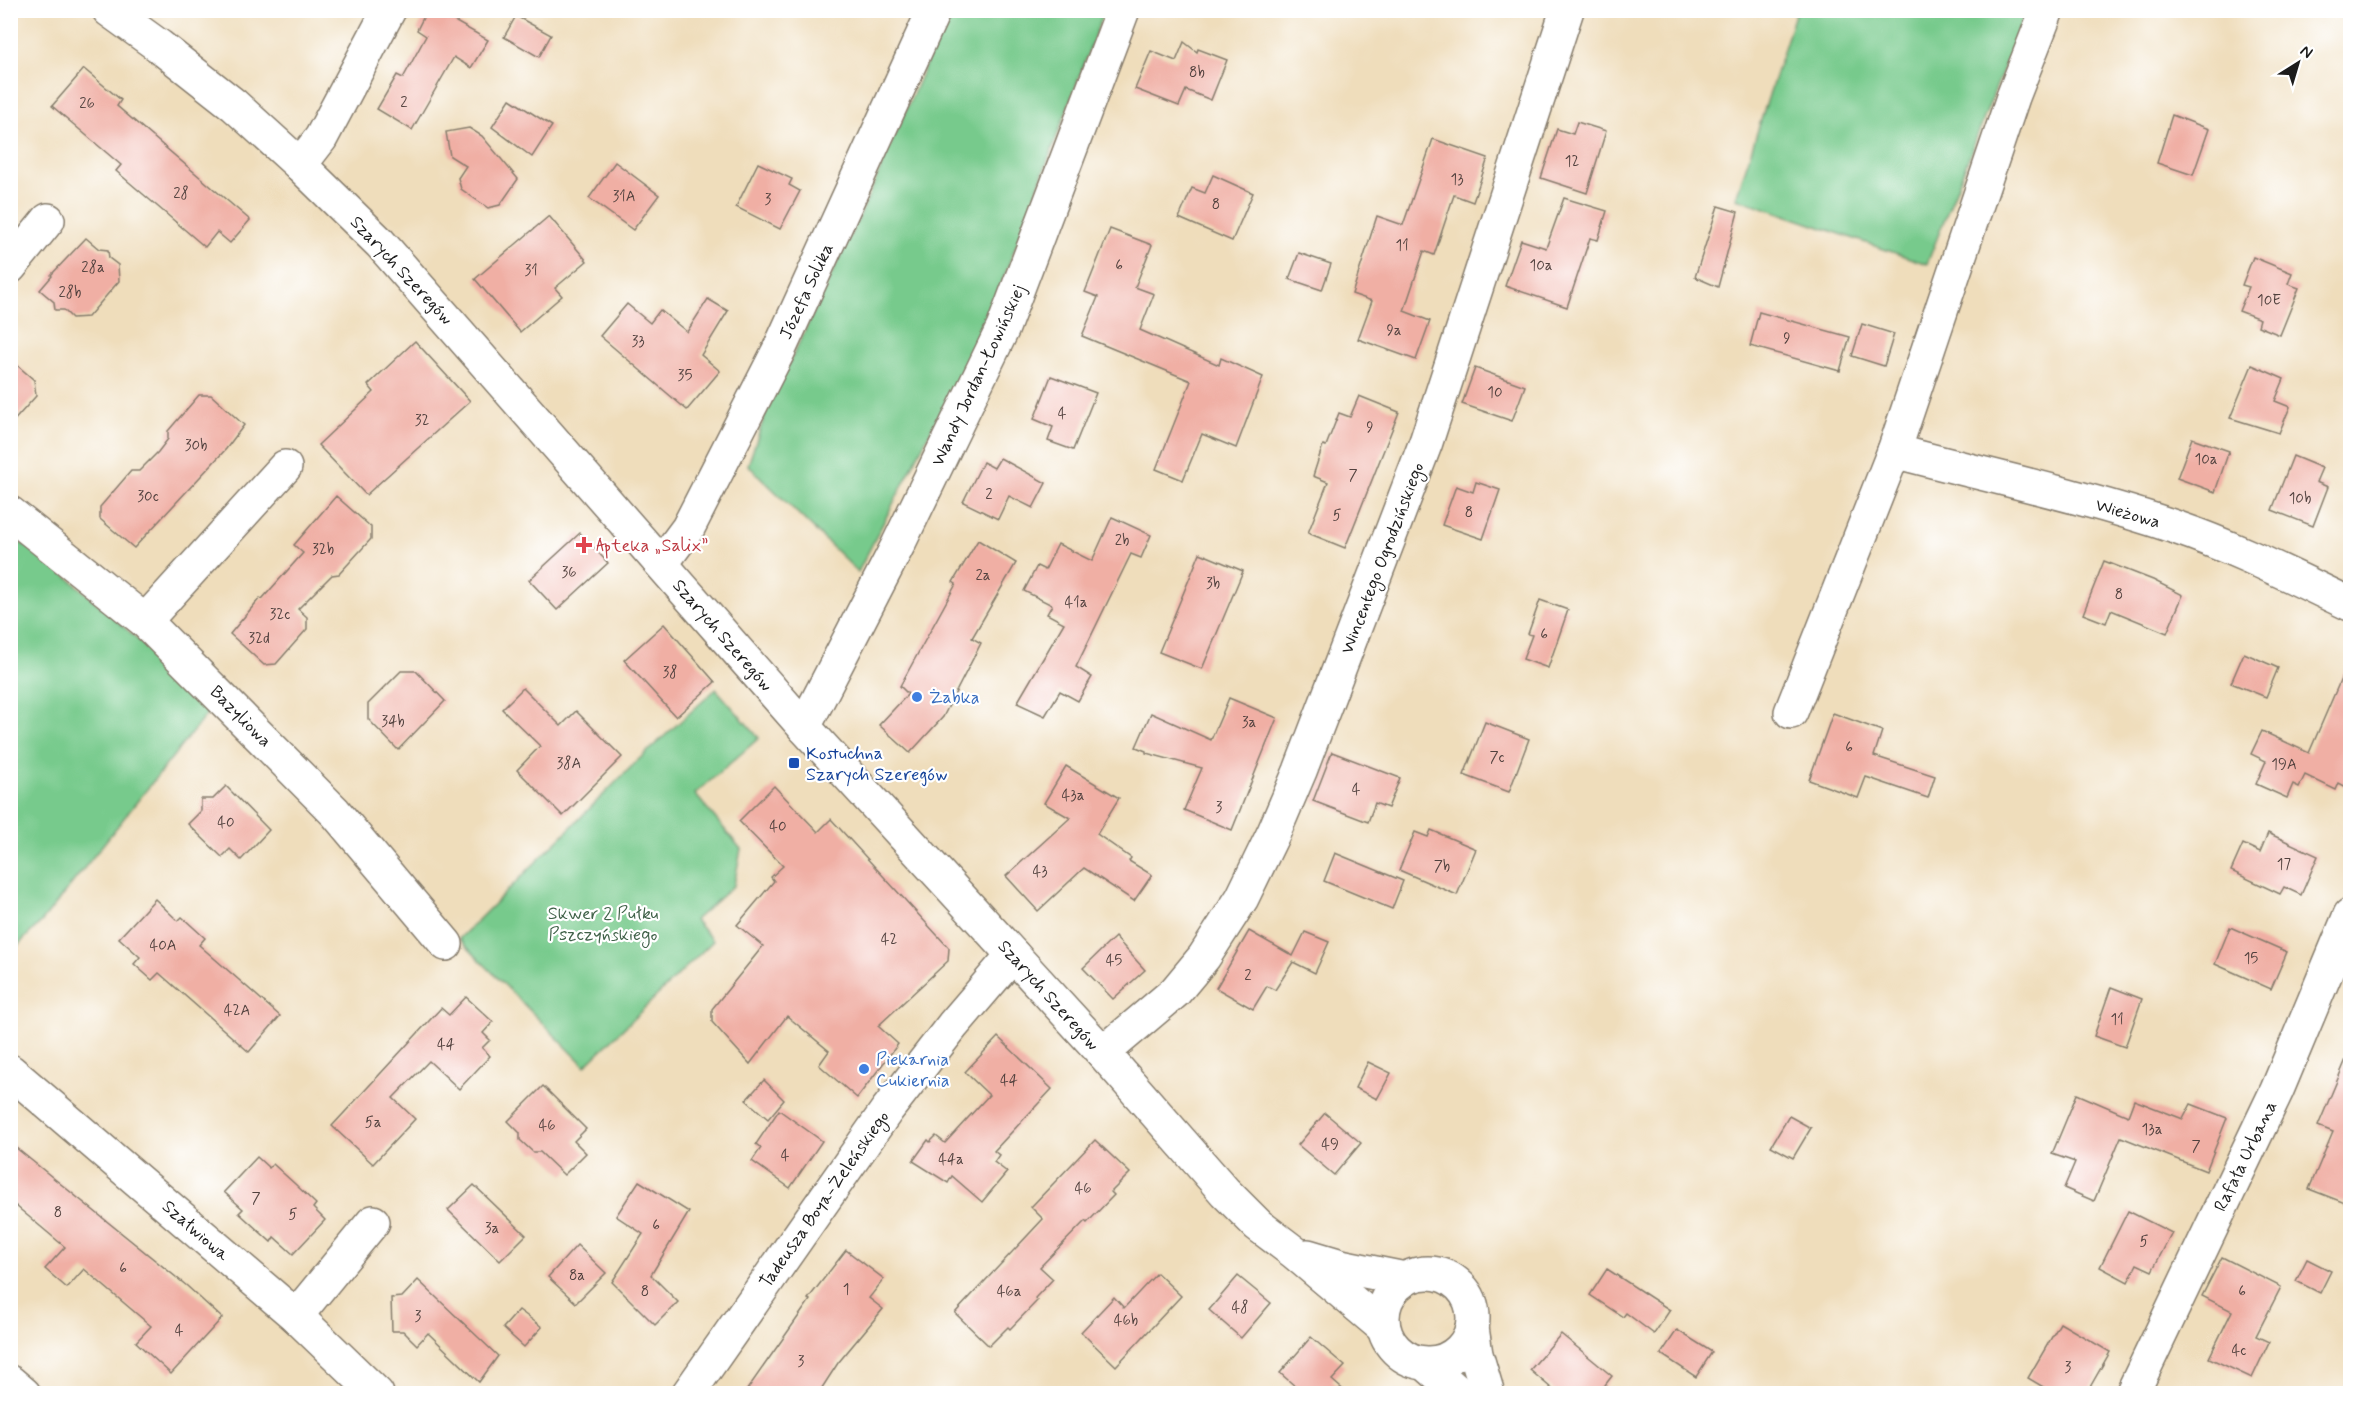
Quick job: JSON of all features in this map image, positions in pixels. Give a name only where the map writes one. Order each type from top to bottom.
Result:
[{"type":"street","name":"Szarych Szeregów","points":[[108,10],[159,46],[234,105],[380,243],[804,727],[1103,1053],[1225,1192],[1258,1225],[1295,1253],[1383,1328]]},
{"type":"street","points":[[300,165],[321,138],[389,10]]},
{"type":"street","name":"Józefa Solika","points":[[662,563],[688,528],[779,350],[934,10]]},
{"type":"street","name":"Wandy Jordan-Łowińskiej","points":[[804,727],[903,534],[1003,328],[1123,10]]},
{"type":"street","name":"Wincentego Ogrodzińskiego","points":[[1103,1053],[1175,992],[1204,957],[1242,898],[1274,832],[1300,771],[1426,442],[1567,10]]},
{"type":"street","points":[[1791,712],[1894,452],[2013,97],[2047,10]]},
{"type":"street","points":[[10,267],[48,220]]},
{"type":"street","name":"Wieżowa","points":[[1894,452],[2105,506],[2176,528],[2257,561],[2350,604]]},
{"type":"street","points":[[145,621],[285,467]]},
{"type":"street","name":"Bazyliowa","points":[[10,513],[145,621],[335,812],[446,944]]},
{"type":"street","name":"Rafała Urbana","points":[[2132,1394],[2277,1090],[2350,915]]},
{"type":"street","name":"Tadeusza Boya-Żeleńskiego","points":[[688,1394],[887,1110],[952,1025],[1013,955]]},
{"type":"street","name":"Szałwiowa","points":[[10,1071],[296,1316],[377,1394]]},
{"type":"street","points":[[296,1316],[373,1222]]},
{"type":"street","name":"Szarych Szeregów","points":[[1295,1253],[1345,1267],[1405,1279]]},
{"type":"street","points":[[1472,1328],[1466,1342],[1456,1354],[1442,1362],[1426,1364],[1411,1360],[1397,1352],[1388,1341],[1383,1328],[1386,1300],[1394,1288],[1405,1279],[1418,1274],[1432,1273],[1446,1277],[1458,1285],[1468,1297],[1473,1312],[1472,1328],[1476,1354],[1488,1394]]},
{"type":"street","points":[[1426,1364],[1460,1394]]},
{"type":"street","points":[[10,1382],[24,1394]]},
{"type":"green space","points":[[949,11],[1104,11],[989,317],[858,572],[748,465],[766,412],[863,209]]},
{"type":"green space","points":[[1796,11],[2026,11],[1927,264],[1736,198]]},
{"type":"green space","points":[[11,538],[43,555],[213,706],[43,920],[11,952]]},
{"type":"green space","name":"Skwer 2 Pułku Pszczyńskiego","points":[[716,689],[759,738],[695,794],[741,849],[734,885],[695,920],[713,941],[585,1066],[459,939],[637,761]]},
{"type":"building","points":[[427,10],[435,10],[488,40],[471,68],[454,57],[412,130],[377,109],[397,75],[403,78],[426,36],[417,30]]},
{"type":"building","points":[[516,16],[551,35],[539,57],[504,37]]},
{"type":"building","points":[[1184,42],[1197,52],[1198,49],[1227,60],[1211,100],[1186,90],[1179,106],[1135,89],[1151,51],[1176,61]]},
{"type":"building","points":[[84,69],[121,100],[117,106],[250,220],[230,243],[217,232],[205,247],[116,171],[121,165],[52,106]]},
{"type":"building","points":[[510,99],[552,126],[532,157],[492,127]]},
{"type":"building","points":[[2172,115],[2209,129],[2193,175],[2157,163]]},
{"type":"building","points":[[1577,122],[1606,131],[1587,193],[1541,178],[1557,129],[1573,134]]},
{"type":"building","points":[[469,128],[482,136],[518,179],[500,205],[488,208],[461,189],[458,178],[466,166],[450,156],[446,132]]},
{"type":"building","points":[[1433,139],[1488,158],[1473,202],[1454,195],[1434,255],[1424,251],[1404,311],[1430,321],[1416,360],[1358,339],[1372,301],[1352,294],[1377,216],[1403,225]]},
{"type":"building","points":[[615,162],[659,195],[633,230],[589,198]]},
{"type":"building","points":[[758,163],[792,179],[789,185],[800,191],[780,229],[736,207]]},
{"type":"building","points":[[1213,175],[1253,193],[1232,241],[1179,218],[1192,188],[1205,193]]},
{"type":"building","points":[[1564,198],[1607,211],[1598,240],[1590,238],[1567,307],[1505,286],[1521,240],[1546,248]]},
{"type":"building","points":[[1718,206],[1738,212],[1718,287],[1695,277]]},
{"type":"building","points":[[549,216],[587,261],[555,288],[562,296],[520,332],[475,279]]},
{"type":"building","points":[[1110,229],[1152,245],[1135,287],[1154,294],[1140,330],[1219,365],[1221,358],[1263,377],[1236,448],[1202,434],[1183,480],[1156,469],[1191,381],[1082,336],[1098,297],[1085,292]]},
{"type":"building","points":[[86,238],[99,249],[108,250],[109,258],[118,265],[119,281],[88,317],[72,318],[64,310],[55,310],[54,302],[40,290]]},
{"type":"building","points":[[1299,253],[1331,264],[1322,290],[1289,279]]},
{"type":"building","points":[[2253,257],[2292,273],[2288,284],[2299,288],[2280,335],[2258,326],[2260,319],[2239,311],[2249,287],[2242,285]]},
{"type":"building","points":[[708,299],[728,311],[701,355],[720,371],[687,410],[600,336],[627,304],[650,323],[660,310],[687,332]]},
{"type":"building","points":[[1759,312],[1850,337],[1840,371],[1750,346]]},
{"type":"building","points":[[1862,324],[1894,334],[1884,366],[1852,356]]},
{"type":"building","points":[[415,341],[470,401],[366,495],[318,445],[374,392],[368,385]]},
{"type":"building","points":[[10,359],[34,380],[36,396],[10,425]]},
{"type":"building","points":[[2252,365],[2284,379],[2275,401],[2290,407],[2279,433],[2230,418]]},
{"type":"building","points":[[1475,368],[1525,386],[1512,421],[1462,404]]},
{"type":"building","points":[[1051,376],[1096,393],[1073,450],[1048,441],[1053,427],[1034,419]]},
{"type":"building","points":[[199,395],[211,395],[244,425],[226,449],[134,548],[100,519],[100,507],[131,471],[139,471],[158,452],[168,439],[168,431]]},
{"type":"building","points":[[1359,396],[1399,412],[1345,548],[1308,533],[1328,482],[1313,476],[1323,445],[1326,446],[1339,413],[1350,417]]},
{"type":"building","points":[[2192,438],[2229,451],[2215,492],[2177,478]]},
{"type":"building","points":[[2293,456],[2322,468],[2316,482],[2328,487],[2313,526],[2272,510]]},
{"type":"building","points":[[1000,458],[1046,483],[1033,508],[1009,496],[998,519],[963,502],[983,462],[994,468]]},
{"type":"building","points":[[1476,482],[1500,490],[1483,539],[1442,525],[1456,486],[1473,492]]},
{"type":"building","points":[[336,496],[371,527],[371,539],[339,574],[332,575],[298,609],[307,617],[307,629],[276,664],[264,665],[230,634],[260,598],[262,599],[303,553],[294,545]]},
{"type":"building","points":[[1112,517],[1151,535],[1141,558],[1131,554],[1076,667],[1092,677],[1078,701],[1060,691],[1045,716],[1017,703],[1064,623],[1047,614],[1052,605],[1024,591],[1037,566],[1045,570],[1058,544],[1092,561]]},
{"type":"building","points":[[580,533],[608,563],[557,610],[529,580]]},
{"type":"building","points":[[978,540],[1016,563],[972,638],[981,643],[943,717],[910,753],[879,725],[908,694],[900,686],[956,584],[953,582]]},
{"type":"building","points":[[1200,553],[1243,571],[1202,669],[1159,652]]},
{"type":"building","points":[[2104,561],[2153,580],[2183,595],[2167,633],[2111,610],[2106,623],[2083,614]]},
{"type":"building","points":[[1540,600],[1568,610],[1548,668],[1523,659],[1532,635],[1528,634]]},
{"type":"building","points":[[664,624],[715,682],[676,717],[624,660]]},
{"type":"building","points":[[2244,653],[2278,668],[2266,697],[2231,683]]},
{"type":"building","points":[[2350,658],[2350,789],[2339,783],[2336,790],[2305,775],[2299,787],[2293,784],[2287,798],[2256,784],[2266,761],[2251,754],[2262,731],[2309,753]]},
{"type":"building","points":[[401,671],[416,671],[445,701],[398,750],[368,719],[368,704]]},
{"type":"building","points":[[523,688],[561,726],[576,711],[622,757],[563,816],[517,770],[540,746],[502,709]]},
{"type":"building","points":[[1229,698],[1277,718],[1232,830],[1184,810],[1202,768],[1146,753],[1136,747],[1151,713],[1211,740]]},
{"type":"building","points":[[1833,713],[1882,731],[1874,756],[1935,776],[1928,798],[1866,777],[1858,798],[1809,780]]},
{"type":"building","points":[[1485,722],[1529,739],[1509,792],[1464,775]]},
{"type":"building","points":[[1332,752],[1400,778],[1388,808],[1375,803],[1368,822],[1313,801]]},
{"type":"building","points":[[1066,766],[1119,798],[1097,834],[1131,858],[1129,861],[1152,875],[1134,901],[1084,868],[1038,911],[1006,876],[1070,818],[1044,803]]},
{"type":"building","points":[[226,786],[269,830],[241,860],[230,849],[222,857],[188,824],[201,811],[201,799],[213,799]]},
{"type":"building","points":[[774,786],[818,832],[831,819],[949,948],[948,961],[878,1026],[898,1044],[857,1098],[819,1065],[829,1051],[787,1016],[750,1064],[712,1022],[712,1009],[763,946],[737,925],[774,881],[771,877],[783,866],[739,821]]},
{"type":"building","points":[[1431,830],[1476,849],[1457,895],[1399,870],[1415,832],[1428,837]]},
{"type":"building","points":[[2268,833],[2318,856],[2301,895],[2284,887],[2280,894],[2231,871],[2243,844],[2260,852]]},
{"type":"building","points":[[1335,853],[1403,881],[1392,909],[1324,881]]},
{"type":"building","points":[[155,899],[178,921],[182,917],[205,938],[199,945],[280,1016],[249,1052],[159,973],[152,980],[134,964],[140,957],[119,938]]},
{"type":"building","points":[[2230,927],[2287,952],[2271,989],[2215,964]]},
{"type":"building","points":[[1249,931],[1293,956],[1305,932],[1329,942],[1315,973],[1293,962],[1275,990],[1267,986],[1253,1009],[1216,988]]},
{"type":"building","points":[[1115,937],[1145,970],[1113,999],[1083,968]]},
{"type":"building","points":[[2111,987],[2142,999],[2125,1047],[2094,1036]]},
{"type":"building","points":[[466,997],[493,1022],[483,1033],[490,1040],[482,1048],[490,1056],[459,1089],[429,1061],[393,1098],[415,1119],[373,1164],[332,1126],[441,1008],[449,1015]]},
{"type":"building","points":[[998,1037],[1052,1089],[994,1151],[999,1155],[994,1162],[1007,1172],[982,1202],[952,1176],[948,1183],[913,1161],[928,1140],[930,1142],[936,1136],[945,1143],[989,1095],[965,1072]]},
{"type":"building","points":[[2350,1050],[2350,1205],[2309,1189],[2333,1132],[2318,1126]]},
{"type":"building","points":[[1368,1062],[1391,1073],[1377,1099],[1355,1088]]},
{"type":"building","points":[[764,1080],[784,1100],[768,1119],[746,1100]]},
{"type":"building","points":[[543,1086],[586,1129],[574,1141],[586,1153],[564,1175],[540,1152],[533,1152],[520,1140],[520,1133],[508,1121]]},
{"type":"building","points":[[2077,1094],[2128,1116],[2134,1100],[2183,1119],[2191,1104],[2227,1118],[2206,1171],[2121,1137],[2094,1201],[2064,1188],[2075,1162],[2052,1154]]},
{"type":"building","points":[[779,1110],[822,1141],[790,1188],[752,1161],[761,1148],[756,1144]]},
{"type":"building","points":[[1325,1113],[1361,1143],[1334,1175],[1298,1145]]},
{"type":"building","points":[[1789,1116],[1811,1128],[1793,1158],[1771,1146]]},
{"type":"building","points":[[1095,1140],[1130,1173],[1111,1192],[1114,1195],[1040,1267],[1053,1279],[1035,1298],[1037,1301],[1010,1329],[1008,1327],[989,1346],[955,1313],[1043,1219],[1031,1207]]},
{"type":"building","points":[[10,1143],[187,1286],[222,1318],[171,1374],[136,1342],[151,1326],[84,1269],[67,1288],[45,1269],[65,1247],[10,1201]]},
{"type":"building","points":[[257,1157],[269,1168],[273,1164],[295,1184],[316,1204],[313,1208],[325,1220],[293,1254],[274,1237],[271,1242],[239,1213],[243,1209],[224,1192]]},
{"type":"building","points":[[639,1181],[689,1212],[651,1275],[678,1302],[655,1325],[612,1282],[643,1234],[616,1216]]},
{"type":"building","points":[[474,1185],[526,1235],[500,1261],[448,1210]]},
{"type":"building","points":[[2128,1211],[2172,1233],[2152,1271],[2137,1264],[2128,1282],[2100,1267]]},
{"type":"building","points":[[577,1245],[606,1273],[576,1303],[548,1277]]},
{"type":"building","points":[[846,1250],[884,1279],[869,1298],[883,1309],[838,1363],[818,1394],[744,1394],[810,1300],[808,1299]]},
{"type":"building","points":[[2222,1257],[2281,1287],[2256,1336],[2269,1342],[2252,1378],[2209,1358],[2232,1311],[2202,1296]]},
{"type":"building","points":[[2307,1259],[2331,1271],[2320,1293],[2296,1281]]},
{"type":"building","points":[[1607,1269],[1670,1310],[1654,1334],[1626,1313],[1623,1317],[1590,1295]]},
{"type":"building","points":[[1157,1273],[1181,1296],[1116,1366],[1081,1332],[1114,1297],[1124,1308]]},
{"type":"building","points":[[1238,1276],[1271,1303],[1241,1338],[1209,1310]]},
{"type":"building","points":[[418,1280],[498,1356],[479,1382],[428,1333],[417,1345],[403,1331],[392,1331],[391,1298],[402,1297]]},
{"type":"building","points":[[519,1310],[542,1327],[524,1347],[503,1328]]},
{"type":"building","points":[[2060,1323],[2110,1352],[2086,1394],[2055,1394],[2028,1378]]},
{"type":"building","points":[[1677,1330],[1712,1352],[1696,1377],[1661,1354]]},
{"type":"building","points":[[1561,1334],[1612,1376],[1598,1394],[1558,1394],[1530,1370]]},
{"type":"building","points":[[1311,1337],[1345,1366],[1332,1380],[1348,1394],[1304,1394],[1280,1373]]},
{"type":"place","name":"Apteka „Salix”","points":[[584,545]]},
{"type":"place","name":"Żabka","points":[[917,697]]},
{"type":"place","name":"Kostuchna Szarych Szeregów","points":[[794,763]]},
{"type":"place","name":"Piekarnia Cukiernia","points":[[864,1069]]}]
